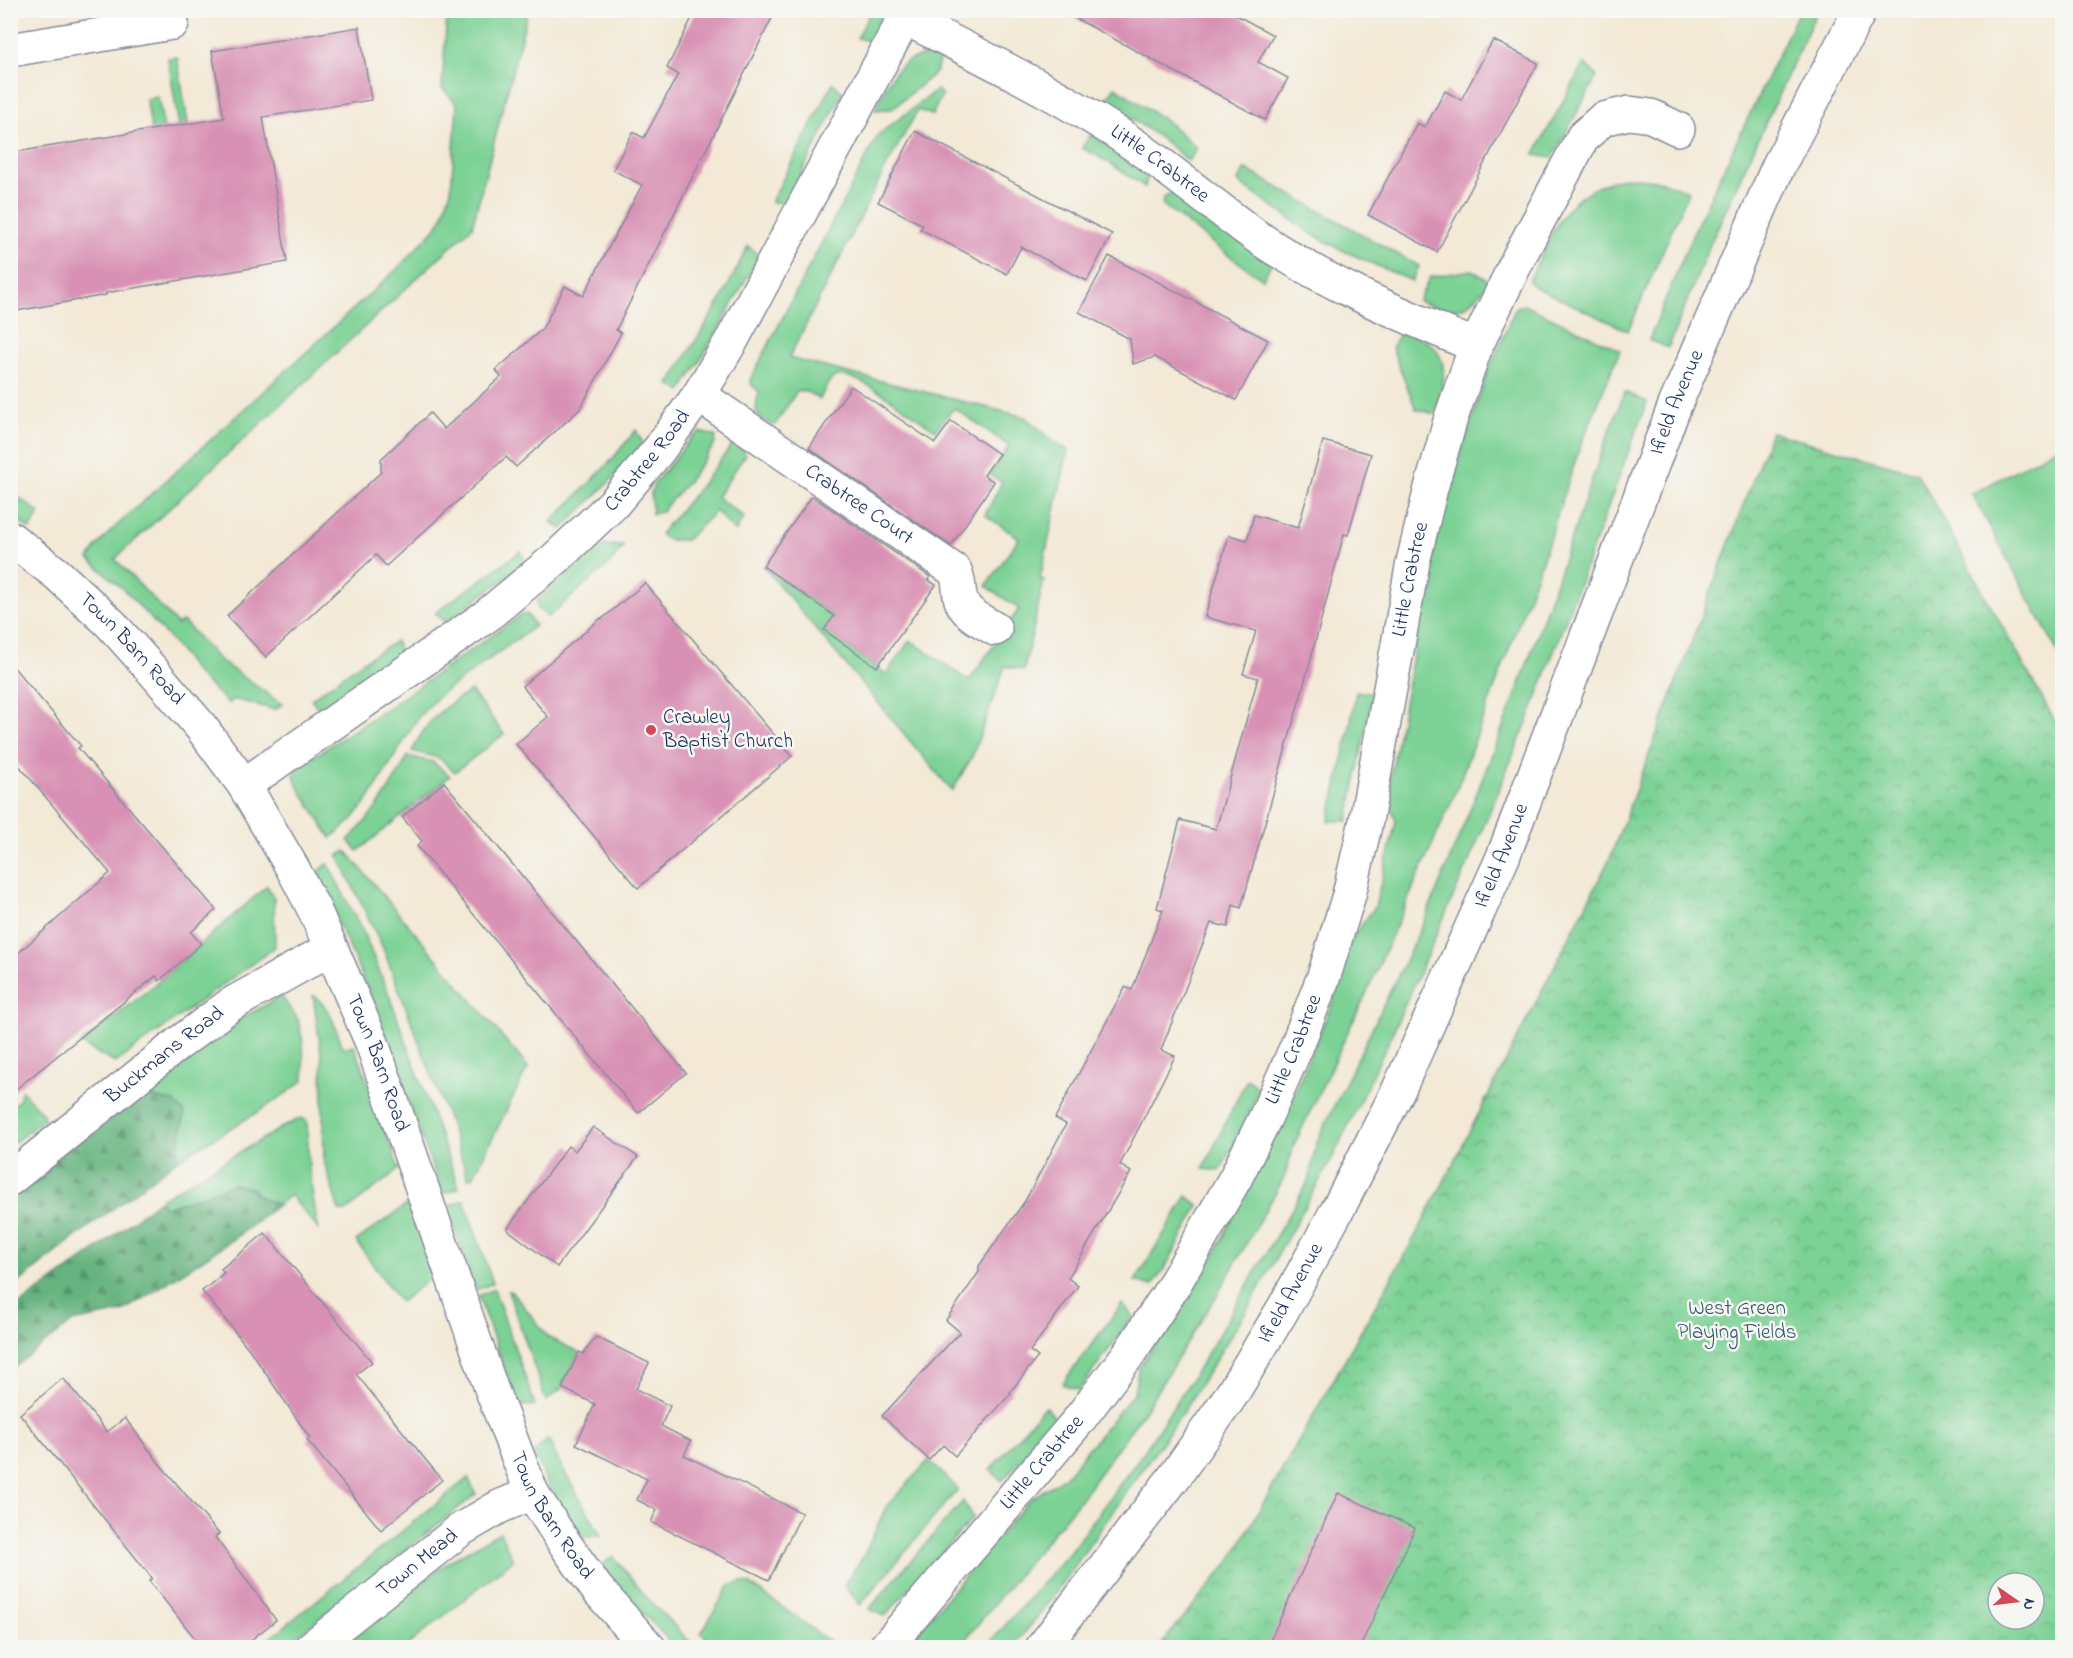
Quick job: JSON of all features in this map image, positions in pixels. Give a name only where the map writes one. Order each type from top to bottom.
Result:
[{"type":"street","name":"Ifield Avenue","points":[[1042,1647],[1175,1476],[1232,1394],[1340,1205],[1398,1091],[1503,857],[1675,405],[1778,167],[1860,10]]},
{"type":"street","name":"Little Crabtree","points":[[907,14],[1098,121],[1152,156],[1257,236],[1308,268],[1365,299],[1476,346]]},
{"type":"street","name":"Crabtree Road","points":[[244,784],[485,617],[555,559],[613,504],[658,451],[699,396],[733,338],[907,14]]},
{"type":"street","points":[[10,50],[172,23]]},
{"type":"street","name":"Little Crabtree","points":[[885,1647],[1078,1421],[1128,1355],[1207,1231],[1236,1177],[1266,1116],[1324,976],[1349,895],[1366,820],[1413,561],[1451,418],[1476,346],[1519,257],[1583,137],[1603,119],[1629,113],[1651,116],[1678,129]]},
{"type":"street","name":"Crabtree Court","points":[[699,396],[955,571],[960,582],[962,601],[967,610],[995,629]]},
{"type":"street","name":"Town Barn Road","points":[[10,538],[57,574],[110,623],[201,727],[244,784],[310,900],[372,1043],[491,1388],[532,1493],[597,1589],[649,1647]]},
{"type":"street","name":"Buckmans Road","points":[[10,1179],[177,1044],[230,1005],[330,949]]},
{"type":"street","name":"Town Mead","points":[[311,1647],[460,1530],[499,1507],[532,1493]]},
{"type":"green space","points":[[447,11],[528,11],[472,227],[115,559],[178,625],[183,621],[219,660],[282,704],[275,710],[233,699],[229,704],[197,674],[170,639],[124,590],[89,559],[97,546],[112,530],[397,269],[441,221],[451,190],[457,104],[442,88]]},
{"type":"green space","points":[[871,11],[885,11],[869,41],[857,38]]},
{"type":"green space","points":[[1799,11],[1817,11],[1711,242],[1668,348],[1649,340],[1692,235]]},
{"type":"green space","points":[[941,54],[936,72],[892,109],[875,110],[886,86],[905,63],[926,55]]},
{"type":"green space","points":[[177,57],[189,130],[186,170],[168,58]]},
{"type":"green space","points":[[1584,63],[1597,76],[1552,158],[1534,155]]},
{"type":"green space","points":[[833,83],[843,93],[786,203],[771,202]]},
{"type":"green space","points":[[1115,87],[1168,122],[1197,148],[1188,161],[1148,129],[1104,103]]},
{"type":"green space","points":[[937,90],[942,95],[932,115],[918,110],[886,167],[789,358],[1025,417],[1058,445],[1068,450],[1040,579],[1044,580],[1024,670],[1005,666],[972,757],[952,791],[763,566],[834,616],[825,630],[886,674],[910,640],[969,681],[1019,609],[986,586],[1019,538],[985,515],[1002,482],[990,475],[1009,446],[954,408],[935,430],[872,387],[846,376],[837,376],[831,380],[820,399],[805,391],[797,391],[775,425],[759,417],[756,404],[759,392],[750,380],[878,135]]},
{"type":"green space","points":[[158,97],[174,183],[159,172],[146,99]]},
{"type":"green space","points":[[1091,134],[1149,170],[1145,187],[1082,148]]},
{"type":"green space","points":[[1245,169],[1419,266],[1412,281],[1312,234],[1243,186],[1238,181]]},
{"type":"green space","points":[[1628,177],[1656,180],[1689,191],[1628,331],[1535,287],[1529,281],[1555,228],[1575,201],[1606,183]]},
{"type":"green space","points":[[1175,191],[1271,264],[1263,279],[1162,204],[1165,196]]},
{"type":"green space","points":[[748,246],[759,256],[681,391],[669,384],[721,300]]},
{"type":"green space","points":[[1472,270],[1489,281],[1467,305],[1450,309],[1418,301],[1430,277]]},
{"type":"green space","points":[[1525,305],[1620,350],[1580,447],[1542,561],[1456,791],[1367,992],[1295,1143],[1284,1178],[1217,1295],[1145,1410],[1080,1500],[959,1647],[904,1648],[1030,1499],[1065,1477],[1134,1393],[1139,1367],[1214,1255],[1288,1107],[1333,1001],[1349,942],[1375,907],[1396,822],[1387,795],[1431,559],[1458,462],[1486,376],[1516,307]]},
{"type":"green space","points":[[1402,329],[1427,341],[1440,357],[1444,375],[1435,414],[1416,409],[1392,348]]},
{"type":"green space","points":[[1625,392],[1647,402],[1532,710],[1467,866],[1387,1045],[1334,1155],[1248,1308],[1183,1412],[1050,1601],[1013,1647],[986,1647],[1070,1552],[1145,1450],[1200,1366],[1309,1180],[1316,1144],[1423,924],[1468,815],[1520,684]]},
{"type":"green space","points":[[636,430],[643,443],[616,475],[562,529],[551,522],[609,463]]},
{"type":"green space","points":[[700,432],[716,436],[715,444],[690,479],[661,512],[652,514],[651,492],[654,484],[692,437]]},
{"type":"green space","name":"West Green Playing Fields","points":[[1771,432],[1917,473],[2062,734],[2062,1647],[1158,1648],[1231,1560],[1422,1224],[1610,858]]},
{"type":"green space","points":[[732,445],[738,445],[744,449],[745,455],[717,497],[744,517],[735,532],[716,511],[686,540],[672,540],[663,537],[660,534]]},
{"type":"green space","points":[[2062,445],[2062,660],[1972,494]]},
{"type":"green space","points":[[11,492],[40,513],[30,530],[11,515]]},
{"type":"green space","points":[[605,545],[624,546],[609,564],[548,617],[538,609],[537,601],[593,550]]},
{"type":"green space","points":[[521,551],[526,563],[445,622],[435,613]]},
{"type":"green space","points":[[527,614],[535,626],[440,695],[419,716],[368,800],[351,821],[331,838],[297,785],[294,775],[299,766],[389,707],[521,615]]},
{"type":"green space","points":[[396,641],[400,654],[319,709],[311,699],[362,662]]},
{"type":"green space","points":[[471,691],[504,734],[455,772],[439,758],[412,751],[429,723],[452,703]]},
{"type":"green space","points":[[1356,692],[1373,692],[1348,821],[1329,821],[1349,732]]},
{"type":"green space","points":[[408,756],[433,762],[450,776],[358,851],[348,840],[381,801]]},
{"type":"green space","points":[[346,851],[528,1067],[473,1177],[468,1178],[448,1118],[383,948],[338,856]]},
{"type":"green space","points":[[328,864],[363,932],[388,992],[459,1188],[442,1194],[371,997],[314,875]]},
{"type":"green space","points":[[267,886],[274,898],[275,947],[115,1063],[81,1044],[159,981]]},
{"type":"green space","points":[[313,995],[329,1012],[343,1048],[354,1045],[399,1169],[346,1211],[339,1211],[324,1161],[322,1060]]},
{"type":"green space","points":[[281,996],[298,1019],[303,1043],[304,1080],[258,1112],[176,1161],[184,1113],[133,1097],[223,1029]]},
{"type":"green space","points":[[1247,1079],[1259,1088],[1247,1119],[1220,1171],[1203,1169]]},
{"type":"green space","points":[[21,1090],[43,1114],[44,1119],[11,1145],[11,1107],[20,1099]]},
{"type":"green space","points":[[150,1096],[174,1102],[185,1113],[176,1161],[11,1289],[11,1194],[133,1097]]},
{"type":"green space","points":[[301,1118],[307,1121],[309,1169],[318,1229],[290,1195],[278,1205],[261,1198],[252,1189],[234,1184],[164,1208],[159,1200],[281,1128]]},
{"type":"green space","points":[[234,1184],[252,1189],[261,1198],[278,1205],[231,1241],[122,1312],[73,1322],[11,1369],[11,1311],[101,1246],[159,1200],[164,1207]]},
{"type":"green space","points":[[1187,1196],[1199,1206],[1165,1268],[1152,1286],[1135,1281]]},
{"type":"green space","points":[[464,1200],[493,1283],[476,1290],[447,1207]]},
{"type":"green space","points":[[408,1204],[436,1274],[400,1302],[356,1241]]},
{"type":"green space","points":[[494,1289],[535,1405],[523,1406],[517,1403],[478,1296]]},
{"type":"green space","points":[[508,1291],[512,1292],[549,1338],[579,1352],[562,1388],[546,1401]]},
{"type":"green space","points":[[1122,1304],[1133,1316],[1079,1390],[1062,1384]]},
{"type":"green space","points":[[1045,1406],[1058,1421],[1002,1481],[990,1470]]},
{"type":"green space","points":[[548,1439],[601,1535],[581,1538],[547,1483],[534,1453]]},
{"type":"green space","points":[[929,1460],[958,1489],[860,1605],[844,1585],[865,1553],[886,1507]]},
{"type":"green space","points":[[468,1478],[476,1494],[283,1647],[259,1647]]},
{"type":"green space","points":[[963,1501],[973,1518],[885,1616],[869,1609]]},
{"type":"green space","points":[[500,1532],[513,1560],[405,1647],[338,1648],[448,1562]]},
{"type":"green space","points":[[613,1556],[647,1598],[695,1647],[675,1647],[599,1567]]},
{"type":"green space","points":[[741,1582],[750,1584],[830,1642],[825,1647],[717,1647],[701,1633],[729,1586]]},
{"type":"building","points":[[696,10],[776,10],[616,330],[621,333],[580,409],[516,467],[506,457],[386,566],[376,555],[266,657],[227,616],[381,472],[381,459],[430,413],[444,429],[501,377],[496,370],[542,329],[565,286],[583,296],[642,185],[613,170],[633,132],[644,138],[678,74],[667,68]]},
{"type":"building","points":[[1060,10],[1227,10],[1273,35],[1258,62],[1288,78],[1265,120]]},
{"type":"building","points":[[359,27],[371,100],[263,117],[287,262],[10,312],[10,153],[224,118],[212,51]]},
{"type":"building","points":[[1493,40],[1538,63],[1437,252],[1368,215],[1417,123],[1425,127],[1445,91],[1461,100]]},
{"type":"building","points":[[915,131],[1112,234],[1087,281],[1021,247],[1007,274],[920,229],[923,225],[878,202]]},
{"type":"building","points":[[1109,256],[1268,340],[1236,400],[1155,357],[1133,364],[1130,339],[1079,312]]},
{"type":"building","points":[[851,386],[935,443],[951,421],[999,454],[984,475],[994,482],[951,546],[809,448]]},
{"type":"building","points":[[1323,441],[1371,454],[1348,535],[1344,534],[1241,908],[1233,905],[1228,927],[1211,923],[1161,1050],[1175,1056],[1120,1165],[1131,1172],[1068,1278],[1078,1286],[1030,1351],[1038,1357],[1011,1393],[955,1456],[943,1445],[929,1460],[882,1416],[960,1332],[946,1320],[979,1272],[979,1266],[1025,1201],[1066,1124],[1055,1118],[1125,987],[1132,990],[1163,910],[1157,908],[1180,820],[1216,829],[1258,678],[1243,674],[1256,631],[1205,617],[1229,535],[1247,540],[1254,515],[1298,528]]},
{"type":"building","points":[[812,496],[930,577],[928,580],[936,585],[877,667],[824,630],[834,616],[763,566]]},
{"type":"building","name":"Crawley Baptist Church","points":[[645,583],[792,756],[638,888],[516,744],[548,717],[522,686]]},
{"type":"building","points":[[10,663],[81,746],[78,748],[216,910],[191,932],[201,944],[159,981],[156,976],[10,1094],[10,960],[110,873],[10,755]]},
{"type":"building","points":[[444,782],[686,1073],[638,1113],[417,846],[422,841],[402,817]]},
{"type":"building","points":[[593,1127],[638,1157],[557,1267],[507,1229],[568,1146],[575,1151]]},
{"type":"building","points":[[265,1233],[372,1362],[356,1374],[442,1480],[381,1530],[307,1440],[310,1438],[249,1349],[202,1291],[224,1273],[221,1269]]},
{"type":"building","points":[[596,1337],[649,1363],[636,1389],[670,1406],[661,1426],[691,1441],[684,1455],[802,1513],[769,1580],[651,1522],[657,1510],[637,1500],[647,1479],[576,1444],[595,1404],[562,1388],[579,1352],[583,1354]]},
{"type":"building","points":[[63,1378],[107,1432],[125,1418],[159,1463],[219,1534],[215,1537],[276,1620],[242,1647],[202,1647],[149,1581],[152,1578],[20,1414]]},
{"type":"building","points":[[1338,1493],[1415,1528],[1360,1647],[1267,1647]]},
{"type":"place","name":"Crawley Baptist Church","points":[[651,730]]}]
